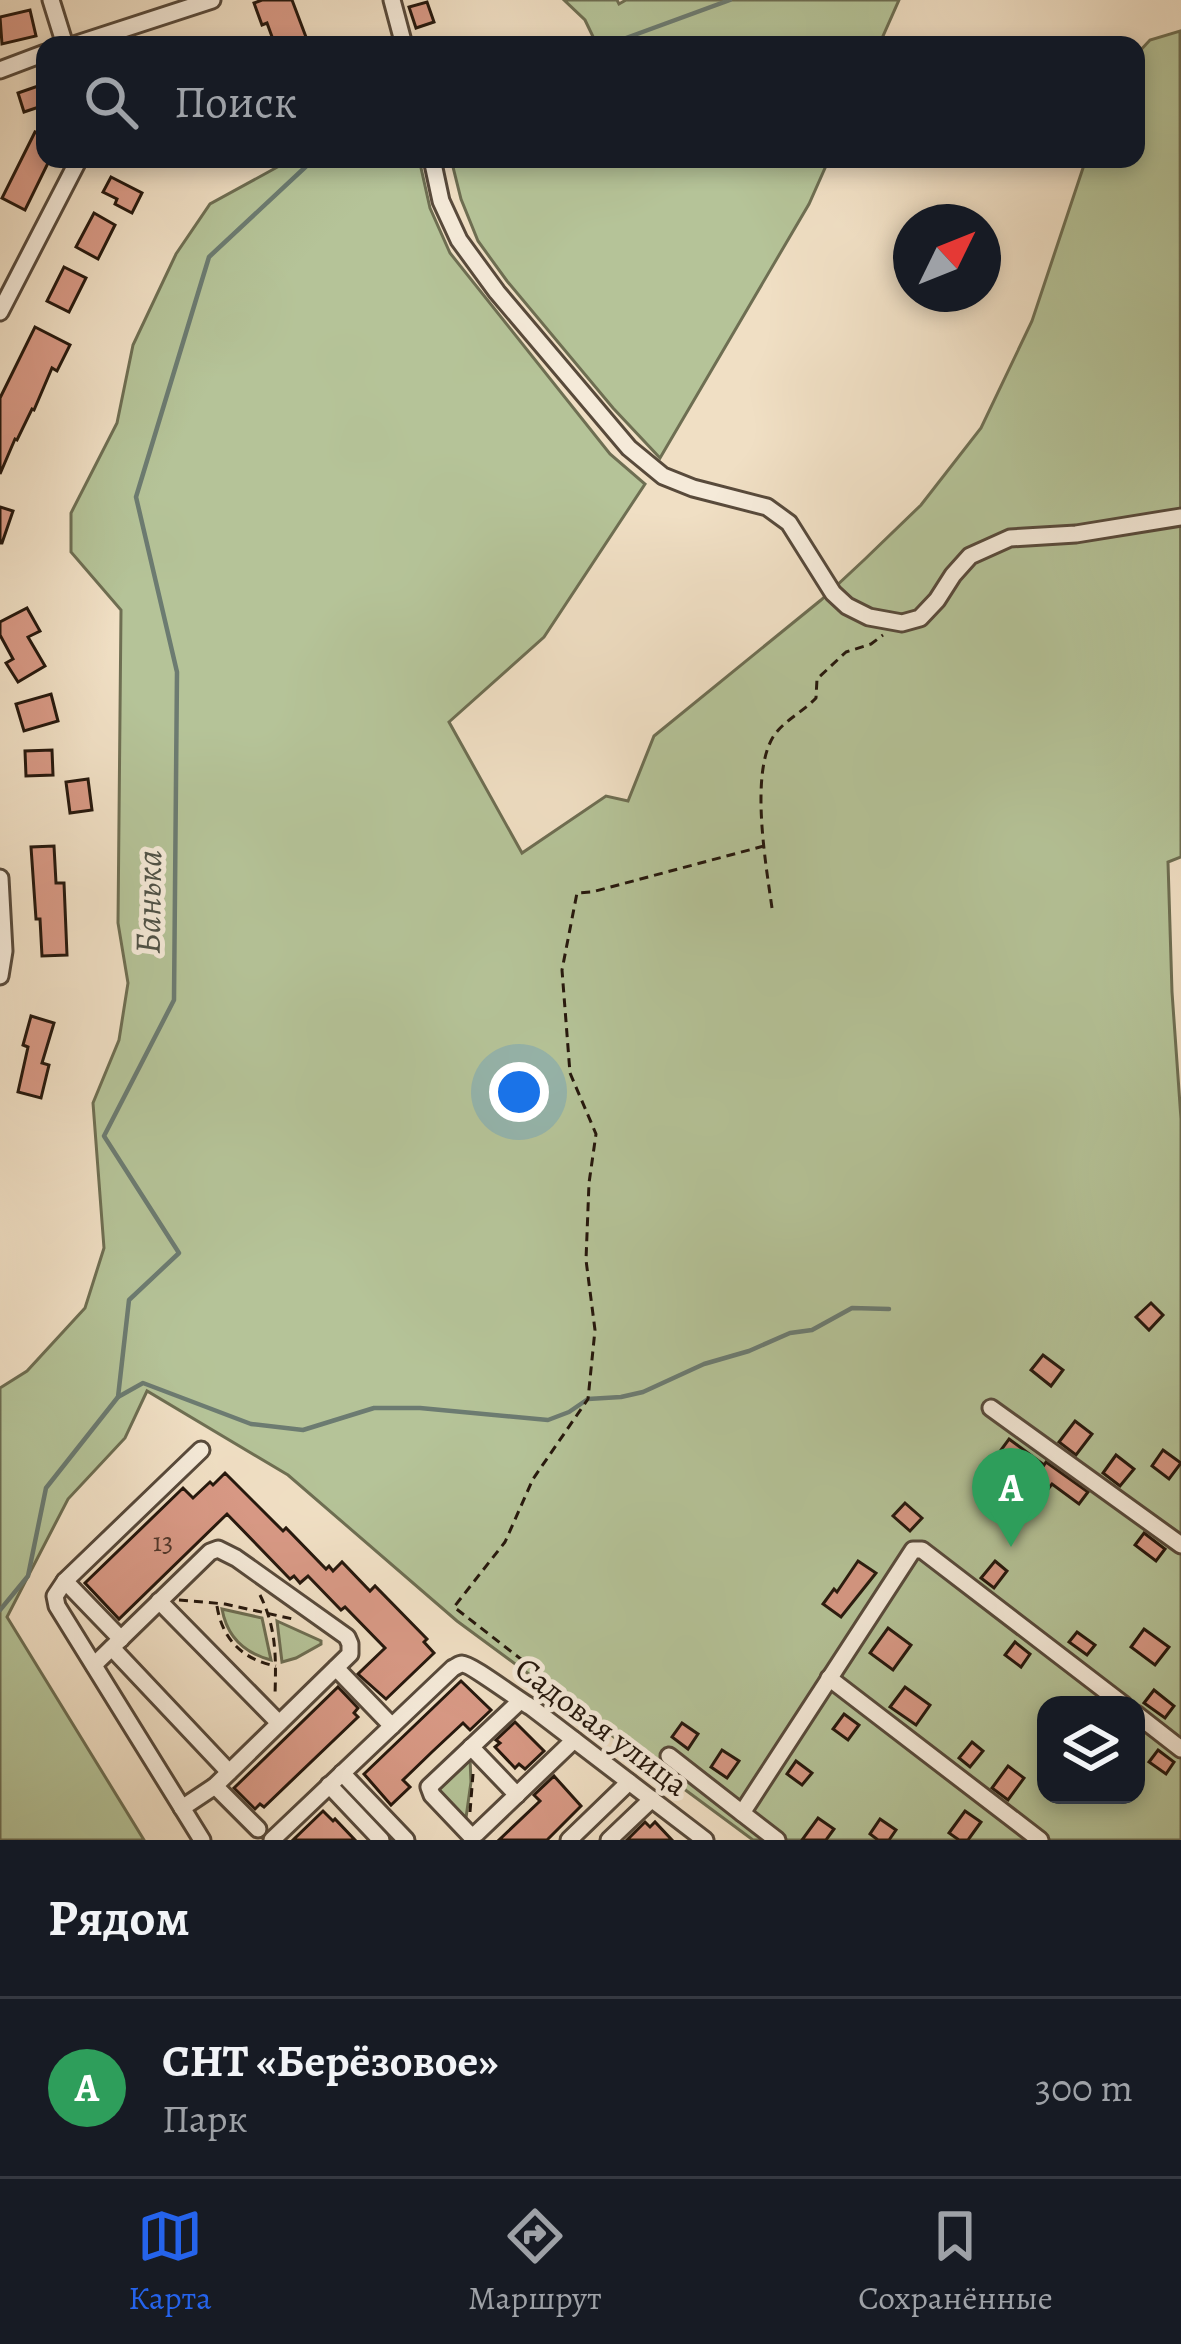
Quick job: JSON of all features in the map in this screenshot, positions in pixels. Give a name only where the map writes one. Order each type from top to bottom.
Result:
[{"type":"street","points":[[51,0],[65,36]]},
{"type":"street","points":[[98,36],[212,0]]},
{"type":"street","points":[[392,0],[402,36]]},
{"type":"street","points":[[0,70],[36,56]]},
{"type":"street","points":[[0,312],[74,168]]},
{"type":"street","points":[[434,168],[441,201],[459,241],[629,448],[663,476],[766,507],[789,524],[847,606],[902,623],[920,618],[970,556],[1010,538],[1076,534],[1181,517]]},
{"type":"street","points":[[0,878],[4,951],[0,976]]},
{"type":"street","points":[[992,1408],[1181,1544]]},
{"type":"street","points":[[201,1450],[55,1596],[202,1840]]},
{"type":"street","points":[[94,1665],[218,1549],[341,1630],[350,1643],[350,1654],[336,1668],[215,1786],[182,1808]]},
{"type":"street","points":[[742,1813],[910,1553],[917,1549],[1112,1696]]},
{"type":"street","points":[[65,1581],[229,1772]]},
{"type":"street","points":[[163,1598],[280,1723]]},
{"type":"street","name":"Садовая улица","points":[[392,1726],[453,1668],[473,1667],[703,1840]]},
{"type":"street","points":[[215,1786],[265,1835],[336,1779],[392,1726],[336,1668]]},
{"type":"street","points":[[829,1678],[1040,1840]]},
{"type":"street","points":[[520,1701],[431,1785],[429,1791],[466,1832],[477,1833],[574,1740]]},
{"type":"street","points":[[1145,1721],[1181,1749]]},
{"type":"street","points":[[471,1747],[517,1795]]},
{"type":"street","points":[[669,1756],[777,1840]]},
{"type":"street","points":[[568,1840],[623,1777]]},
{"type":"street","points":[[336,1779],[381,1840]]},
{"type":"street","points":[[336,1779],[406,1840]]},
{"type":"street","points":[[609,1840],[652,1799]]},
{"type":"path","points":[[772,908],[762,771],[773,736],[816,698],[817,679],[846,652],[872,644],[889,622]]},
{"type":"path","points":[[623,1777],[630,1744],[454,1607],[505,1543],[533,1479],[588,1400],[595,1330],[586,1259],[596,1134],[570,1073],[562,970],[577,893],[764,846]]},
{"type":"path","points":[[254,1583],[277,1650],[275,1695],[280,1723]]},
{"type":"path","points":[[163,1598],[294,1620]]},
{"type":"path","points":[[217,1604],[224,1632],[236,1648],[276,1666]]},
{"type":"path","points":[[466,1832],[473,1782],[471,1747]]},
{"type":"green space","points":[[564,0],[617,0],[619,4],[626,0],[899,0],[883,36],[593,36],[585,20]]},
{"type":"green space","points":[[1180,31],[1181,857],[1168,862],[1181,1119],[1181,1840],[753,1840],[457,1621],[288,1475],[147,1391],[125,1438],[68,1499],[7,1617],[144,1840],[0,1840],[0,1388],[27,1371],[85,1308],[104,1248],[93,1103],[119,1040],[128,983],[118,923],[121,610],[71,552],[71,513],[117,423],[133,345],[176,254],[210,204],[276,168],[421,168],[430,208],[450,253],[610,454],[645,484],[544,637],[449,722],[522,853],[606,796],[628,801],[654,736],[821,600],[921,505],[981,428],[1032,321],[1083,168],[1145,168],[1145,45]]},
{"type":"green space","points":[[453,168],[825,168],[809,204],[660,458],[507,281],[478,241]]},
{"type":"green space","points":[[222,1609],[262,1618],[271,1660],[238,1642]]},
{"type":"green space","points":[[277,1621],[321,1641],[321,1644],[282,1662]]},
{"type":"green space","points":[[470,1758],[465,1825],[436,1794],[436,1786]]},
{"type":"building","points":[[292,0],[306,36],[272,36],[254,3]]},
{"type":"building","points":[[427,2],[434,22],[416,28],[409,7]]},
{"type":"building","points":[[30,10],[36,36],[2,44],[0,17]]},
{"type":"building","points":[[36,87],[36,108],[24,112],[18,93]]},
{"type":"building","points":[[36,132],[36,168],[46,168],[25,210],[2,198]]},
{"type":"building","points":[[111,177],[142,193],[132,213],[103,192]]},
{"type":"building","points":[[94,213],[115,225],[98,259],[76,247]]},
{"type":"building","points":[[64,267],[86,278],[69,312],[47,301]]},
{"type":"building","points":[[35,327],[70,345],[57,371],[52,368],[0,474],[0,398]]},
{"type":"building","points":[[0,507],[13,511],[2,543],[0,543]]},
{"type":"building","points":[[27,608],[40,631],[28,637],[45,666],[18,682],[6,663],[13,659],[0,635],[0,622]]},
{"type":"building","points":[[51,694],[58,721],[24,731],[16,704]]},
{"type":"building","points":[[52,750],[53,775],[26,776],[25,751]]},
{"type":"building","points":[[88,779],[92,810],[70,813],[66,782]]},
{"type":"building","points":[[54,846],[56,883],[64,883],[67,955],[42,956],[31,847]]},
{"type":"building","points":[[31,1016],[54,1023],[42,1063],[49,1065],[41,1098],[18,1092]]},
{"type":"building","points":[[1151,1303],[1163,1315],[1149,1330],[1136,1317]]},
{"type":"building","points":[[1043,1355],[1063,1370],[1051,1386],[1031,1370]]},
{"type":"building","points":[[1075,1421],[1092,1434],[1076,1455],[1059,1442]]},
{"type":"building","points":[[1009,1439],[1088,1492],[1079,1504],[1052,1484],[1048,1489],[1001,1450]]},
{"type":"building","points":[[1163,1450],[1181,1463],[1169,1479],[1152,1466]]},
{"type":"building","points":[[1116,1455],[1134,1469],[1120,1486],[1103,1473]]},
{"type":"building","points":[[225,1473],[326,1569],[329,1566],[333,1571],[342,1562],[370,1591],[375,1586],[427,1639],[424,1642],[434,1653],[386,1699],[358,1674],[385,1648],[308,1576],[300,1583],[294,1576],[290,1579],[227,1514],[119,1619],[85,1583],[183,1488],[193,1498]]},
{"type":"building","points":[[905,1503],[922,1518],[910,1531],[893,1516]]},
{"type":"building","points":[[1144,1533],[1165,1549],[1156,1561],[1135,1545]]},
{"type":"building","points":[[858,1561],[876,1573],[841,1617],[823,1604]]},
{"type":"building","points":[[995,1561],[1007,1571],[994,1588],[981,1578]]},
{"type":"building","points":[[888,1628],[911,1645],[893,1670],[870,1653]]},
{"type":"building","points":[[1144,1629],[1169,1647],[1155,1665],[1131,1647]]},
{"type":"building","points":[[1077,1632],[1095,1645],[1087,1655],[1069,1642]]},
{"type":"building","points":[[1015,1642],[1030,1654],[1021,1667],[1005,1655]]},
{"type":"building","points":[[461,1681],[491,1710],[470,1730],[463,1723],[433,1751],[403,1780],[410,1787],[391,1805],[364,1774]]},
{"type":"building","points":[[338,1687],[358,1708],[354,1713],[358,1717],[264,1807],[260,1804],[255,1809],[234,1788]]},
{"type":"building","points":[[905,1687],[930,1705],[916,1725],[890,1707]]},
{"type":"building","points":[[1154,1690],[1174,1706],[1165,1718],[1145,1702]]},
{"type":"building","points":[[844,1714],[859,1725],[848,1740],[833,1729]]},
{"type":"building","points":[[515,1722],[544,1751],[525,1769],[519,1764],[515,1768],[495,1747]]},
{"type":"building","points":[[682,1723],[698,1734],[688,1749],[672,1737]]},
{"type":"building","points":[[972,1742],[983,1751],[970,1767],[959,1758]]},
{"type":"building","points":[[722,1750],[739,1761],[727,1778],[711,1767]]},
{"type":"building","points":[[1158,1750],[1174,1762],[1166,1774],[1149,1762]]},
{"type":"building","points":[[796,1761],[812,1773],[802,1785],[787,1774]]},
{"type":"building","points":[[1008,1766],[1024,1778],[1008,1800],[992,1788]]},
{"type":"building","points":[[554,1776],[581,1806],[547,1840],[499,1840],[540,1801],[534,1795]]},
{"type":"building","points":[[323,1811],[335,1819],[355,1840],[293,1840]]},
{"type":"building","points":[[965,1811],[981,1822],[968,1840],[959,1840],[949,1833]]},
{"type":"building","points":[[818,1818],[834,1829],[826,1840],[802,1840]]},
{"type":"building","points":[[880,1819],[896,1830],[889,1840],[870,1834]]},
{"type":"building","points":[[645,1822],[650,1827],[655,1822],[672,1840],[627,1840]]},
{"type":"waterway","name":"Банька","points":[[632,36],[730,0]]},
{"type":"waterway","name":"Банька","points":[[0,1610],[28,1576],[46,1488],[118,1397],[129,1300],[179,1253],[104,1136],[174,1000],[177,672],[136,497],[209,257],[304,168]]},
{"type":"waterway","points":[[118,1397],[143,1383],[251,1424],[303,1430],[374,1408],[548,1420],[588,1399],[643,1392],[704,1364],[790,1333],[812,1330],[852,1308],[889,1309]]},
{"type":"place","name":"СНТ «Берёзовое»","points":[[1011,1547]]}]
